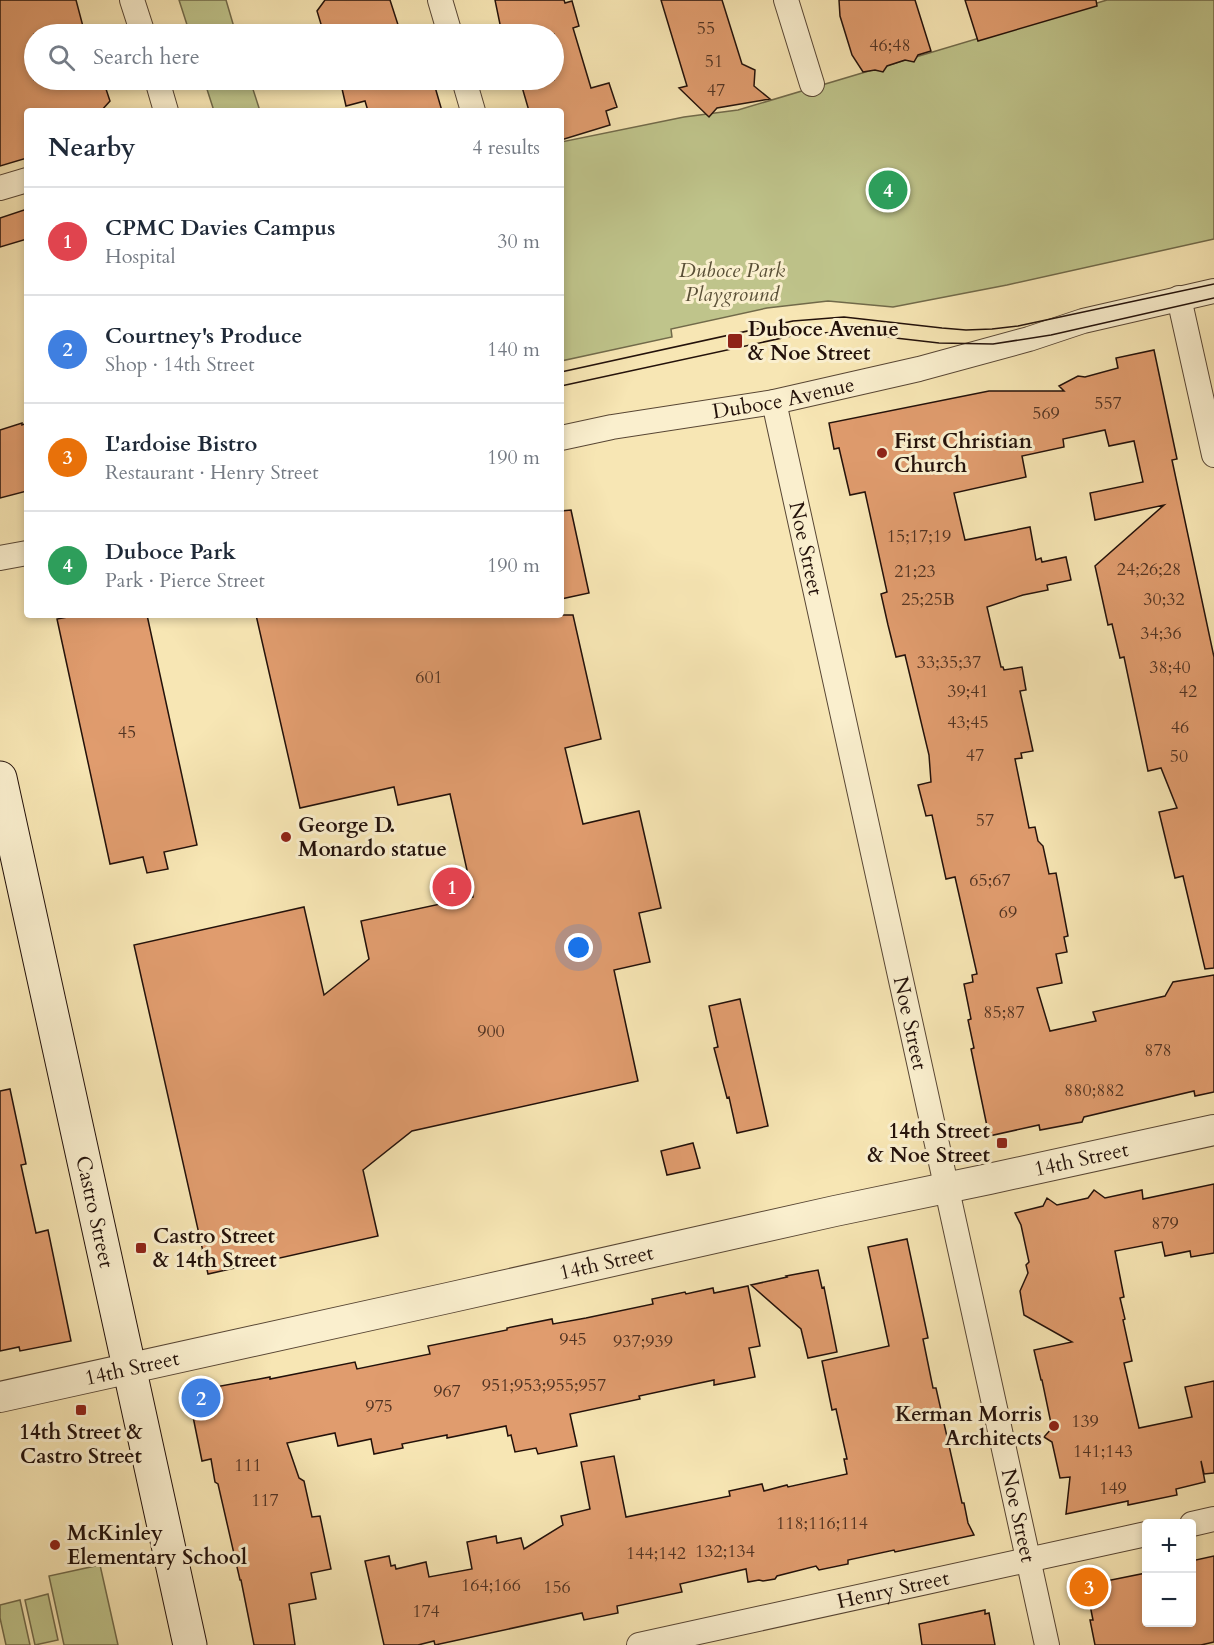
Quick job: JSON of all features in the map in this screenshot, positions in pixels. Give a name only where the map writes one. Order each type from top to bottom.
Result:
[{"type":"main road","name":"Castro Street","points":[[0,778],[190,1645]]},
{"type":"street","points":[[132,0],[140,24]]},
{"type":"street","points":[[440,0],[447,24]]},
{"type":"street","points":[[786,0],[812,84]]},
{"type":"street","points":[[159,90],[165,108]]},
{"type":"street","points":[[467,90],[472,108]]},
{"type":"street","points":[[0,188],[24,181]]},
{"type":"street","name":"Duboce Avenue","points":[[564,437],[612,427],[774,402],[919,369],[1029,339],[1083,321],[1214,291]]},
{"type":"street","points":[[1179,298],[1214,454]]},
{"type":"street","name":"Noe Street","points":[[774,402],[1047,1645]]},
{"type":"street","points":[[0,558],[24,554]]},
{"type":"street","name":"14th Street","points":[[0,1396],[824,1213],[1214,1130]]},
{"type":"street","points":[[1196,1523],[1214,1519]]},
{"type":"street","name":"Henry Street","points":[[639,1645],[1142,1535]]},
{"type":"green space","points":[[179,0],[226,0],[233,24],[187,24]]},
{"type":"green space","name":"Duboce Park Playground","points":[[1107,0],[1214,0],[1214,239],[1007,285],[893,307],[828,301],[767,308],[671,329],[672,337],[564,360],[564,141],[684,117],[738,110]]},
{"type":"green space","points":[[207,90],[253,90],[259,108],[213,108]]},
{"type":"green space","points":[[100,1565],[118,1645],[64,1645],[49,1576]]},
{"type":"green space","points":[[48,1594],[58,1640],[35,1645],[25,1600]]},
{"type":"green space","points":[[20,1600],[30,1645],[6,1645],[0,1618],[0,1605]]},
{"type":"building","points":[[0,0],[76,0],[82,24],[24,24],[24,90],[106,90],[110,101],[104,108],[24,108],[24,159],[0,166]]},
{"type":"building","points":[[325,0],[390,0],[398,24],[321,24],[317,11]]},
{"type":"building","points":[[495,0],[564,0],[565,3],[572,1],[579,26],[573,28],[591,88],[609,83],[617,107],[606,111],[610,125],[564,139],[564,108],[528,108],[523,90],[564,90],[564,24],[500,24]]},
{"type":"building","points":[[661,0],[722,0],[742,64],[755,70],[754,86],[770,99],[717,108],[709,117],[679,88],[687,86]]},
{"type":"building","points":[[839,0],[915,0],[931,51],[918,55],[914,62],[905,60],[887,66],[883,72],[875,70],[863,72],[852,55],[840,16]]},
{"type":"building","points":[[965,0],[1096,0],[1097,6],[978,41]]},
{"type":"building","points":[[342,90],[436,90],[441,108],[367,108],[365,101],[346,106]]},
{"type":"building","points":[[24,210],[24,240],[0,247],[0,218]]},
{"type":"building","points":[[1154,350],[1177,459],[1172,460],[1214,657],[1214,968],[1205,969],[1183,876],[1175,878],[1159,812],[1177,808],[1161,768],[1148,771],[1124,657],[1120,658],[1112,624],[1108,625],[1095,566],[1164,505],[1095,520],[1090,493],[1143,482],[1134,441],[1109,446],[1105,430],[1063,439],[1064,447],[1022,456],[1026,477],[954,493],[965,540],[1030,527],[1036,560],[1041,558],[1042,562],[1066,557],[1071,580],[1047,585],[1048,590],[1023,595],[987,607],[1001,667],[1004,670],[1022,667],[1026,690],[1020,691],[1033,751],[1021,753],[1022,758],[1015,759],[1029,828],[1035,827],[1038,841],[1043,846],[1049,874],[1056,873],[1068,936],[1064,937],[1067,952],[1056,954],[1062,983],[1037,988],[1050,1031],[1096,1021],[1093,1012],[1165,996],[1173,982],[1214,975],[1214,1092],[1195,1096],[1194,1091],[1084,1117],[1082,1122],[1040,1130],[1039,1125],[989,1136],[971,1049],[974,1048],[968,1020],[971,1019],[964,984],[973,982],[972,975],[977,974],[955,877],[946,879],[932,815],[926,816],[918,785],[931,782],[929,755],[905,655],[896,657],[888,625],[881,594],[887,592],[865,492],[850,495],[839,448],[834,449],[829,423],[989,391],[1064,391],[1059,386],[1078,376],[1085,377],[1118,368],[1116,358]]},
{"type":"building","points":[[24,424],[24,492],[0,498],[0,430]]},
{"type":"building","points":[[571,510],[589,593],[564,598],[564,511]]},
{"type":"building","points":[[564,615],[573,615],[601,739],[565,748],[583,824],[639,811],[661,908],[639,913],[650,962],[614,970],[638,1081],[412,1131],[363,1170],[378,1236],[208,1274],[134,945],[304,907],[324,995],[369,959],[361,921],[473,897],[450,794],[398,805],[394,787],[300,808],[257,618],[564,618]]},
{"type":"building","points":[[148,618],[197,845],[164,852],[168,869],[147,873],[143,857],[110,864],[57,619]]},
{"type":"building","points":[[740,999],[768,1126],[737,1133],[714,1048],[718,1047],[709,1006]]},
{"type":"building","points":[[10,1089],[26,1164],[21,1165],[36,1233],[48,1230],[71,1341],[20,1351],[19,1347],[0,1351],[0,1091]]},
{"type":"building","points":[[693,1143],[700,1168],[667,1175],[661,1151]]},
{"type":"building","points":[[1214,1184],[1214,1253],[1191,1257],[1190,1251],[1165,1256],[1162,1242],[1115,1251],[1124,1297],[1120,1298],[1125,1319],[1123,1320],[1132,1361],[1124,1363],[1139,1428],[1192,1417],[1185,1387],[1214,1381],[1214,1473],[1204,1474],[1201,1461],[1205,1482],[1176,1489],[1177,1495],[1128,1505],[1128,1501],[1066,1514],[1070,1477],[1060,1478],[1052,1442],[1044,1437],[1052,1428],[1034,1350],[1072,1342],[1024,1315],[1020,1291],[1028,1273],[1026,1265],[1029,1262],[1021,1225],[1015,1213],[1043,1206],[1047,1198],[1057,1205],[1088,1198],[1094,1190],[1105,1198],[1142,1190],[1143,1199]]},
{"type":"building","points":[[907,1239],[928,1338],[923,1339],[933,1388],[936,1388],[962,1503],[964,1503],[968,1523],[974,1535],[848,1560],[848,1564],[819,1570],[816,1566],[763,1581],[748,1582],[746,1569],[680,1584],[682,1592],[617,1606],[618,1613],[584,1620],[582,1613],[435,1645],[434,1641],[418,1645],[384,1645],[365,1561],[389,1556],[391,1566],[395,1565],[396,1569],[426,1562],[429,1577],[472,1569],[467,1542],[496,1536],[497,1543],[521,1538],[524,1549],[563,1525],[561,1516],[590,1509],[581,1462],[614,1456],[626,1517],[730,1496],[729,1491],[762,1484],[764,1491],[847,1474],[844,1459],[847,1459],[836,1409],[832,1410],[822,1361],[889,1346],[868,1247]]},
{"type":"building","points":[[818,1270],[822,1288],[824,1287],[837,1352],[808,1358],[801,1329],[751,1285]]},
{"type":"building","points":[[748,1286],[760,1346],[749,1348],[755,1377],[714,1385],[714,1380],[570,1414],[577,1446],[538,1454],[536,1448],[515,1452],[506,1426],[402,1444],[403,1448],[374,1454],[371,1439],[338,1446],[335,1433],[287,1443],[299,1478],[304,1481],[312,1517],[320,1516],[331,1569],[311,1573],[316,1599],[289,1604],[295,1645],[254,1645],[218,1484],[215,1482],[211,1459],[202,1461],[188,1392],[355,1362],[357,1369],[430,1354],[428,1346],[507,1330],[507,1328],[552,1319],[553,1324],[586,1318],[653,1304],[652,1299],[685,1292],[686,1294],[713,1288],[714,1293]]},
{"type":"building","points":[[1214,1556],[1214,1642],[1201,1645],[1095,1645],[1086,1585],[1142,1574],[1142,1627],[1196,1627],[1196,1560]]},
{"type":"building","points":[[985,1610],[985,1614],[989,1613],[995,1645],[922,1645],[919,1624]]},
{"type":"tram line","points":[[564,371],[793,321],[844,317],[966,330],[992,329],[1018,326],[1214,284]]},
{"type":"tram line","points":[[564,385],[796,335],[843,332],[939,343],[993,344],[1051,335],[1214,298]]},
{"type":"place","name":"Duboce Park","points":[[888,190]]},
{"type":"place","name":"Duboce Avenue & Noe Street","points":[[735,341]]},
{"type":"place","name":"First Christian Church","points":[[882,453]]},
{"type":"place","name":"George D. Monardo statue","points":[[286,837]]},
{"type":"place","name":"CPMC Davies Campus","points":[[452,887]]},
{"type":"place","name":"14th Street & Noe Street","points":[[1002,1143]]},
{"type":"place","name":"Castro Street & 14th Street","points":[[141,1248]]},
{"type":"place","name":"Courtney's Produce","points":[[201,1398]]},
{"type":"place","name":"14th Street & Castro Street","points":[[81,1410]]},
{"type":"place","name":"Kerman Morris Architects","points":[[1054,1426]]},
{"type":"place","name":"McKinley Elementary School","points":[[55,1545]]},
{"type":"place","name":"L'ardoise Bistro","points":[[1089,1587]]}]
